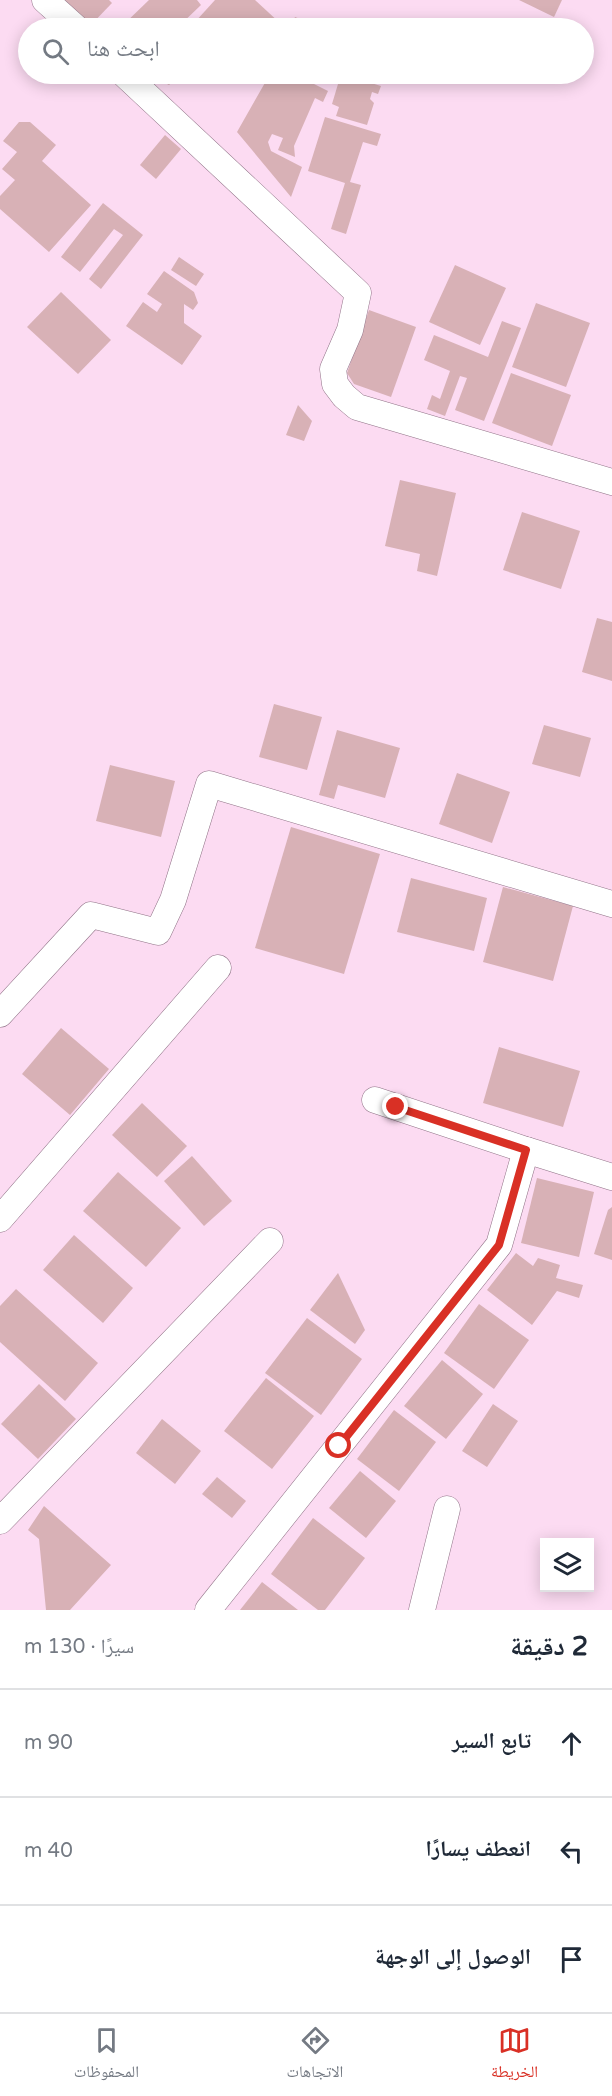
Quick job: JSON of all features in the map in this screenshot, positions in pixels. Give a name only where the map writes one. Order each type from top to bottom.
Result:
[{"type":"street","points":[[45,0],[65,18]]},
{"type":"street","points":[[135,84],[358,293],[350,330],[333,369],[335,384],[357,407],[612,482]]},
{"type":"street","points":[[0,1014],[91,915],[158,932],[172,900],[210,783],[612,904]]},
{"type":"street","points":[[0,1219],[218,968]]},
{"type":"street","points":[[375,1100],[612,1177]]},
{"type":"street","points":[[208,1610],[499,1245],[526,1150]]},
{"type":"street","points":[[0,1521],[270,1241]]},
{"type":"street","points":[[422,1610],[447,1509]]},
{"type":"building","points":[[60,0],[109,0],[112,3],[98,18],[78,18]]},
{"type":"building","points":[[149,0],[197,0],[201,5],[187,18],[130,18]]},
{"type":"building","points":[[215,0],[255,0],[274,18],[199,18]]},
{"type":"building","points":[[519,0],[562,0],[554,17]]},
{"type":"building","points":[[264,84],[314,84],[328,91],[323,102],[315,98],[294,146],[295,157],[278,150],[283,138],[272,134],[268,142],[271,151],[302,167],[291,197],[237,132]]},
{"type":"building","points":[[338,84],[381,86],[378,94],[372,92],[370,99],[374,103],[367,125],[336,116],[339,107],[332,104]]},
{"type":"building","points":[[325,117],[381,134],[377,146],[363,142],[350,182],[361,185],[346,234],[331,229],[345,183],[308,171]]},
{"type":"building","points":[[19,122],[30,122],[56,145],[42,161],[91,205],[49,252],[0,209],[0,196],[15,180],[2,169],[17,152],[3,141]]},
{"type":"building","points":[[165,135],[181,149],[156,179],[140,165]]},
{"type":"building","points":[[103,203],[143,235],[101,289],[89,279],[123,235],[114,229],[80,272],[61,257]]},
{"type":"building","points":[[179,257],[204,274],[196,286],[171,270]]},
{"type":"building","points":[[455,265],[506,288],[480,345],[429,322]]},
{"type":"building","points":[[164,271],[194,292],[198,303],[193,310],[184,304],[184,323],[202,336],[182,365],[126,326],[143,302],[157,312],[162,304],[147,294]]},
{"type":"building","points":[[61,292],[111,340],[78,374],[27,327]]},
{"type":"building","points":[[536,303],[590,323],[566,387],[512,367]]},
{"type":"building","points":[[369,310],[416,327],[391,397],[354,384],[347,373]]},
{"type":"building","points":[[502,321],[521,328],[484,421],[455,410],[467,378],[460,376],[445,416],[427,409],[432,395],[440,399],[450,371],[424,360],[434,335],[488,357]]},
{"type":"building","points":[[511,373],[571,395],[552,446],[492,423]]},
{"type":"building","points":[[298,405],[312,421],[304,441],[286,435]]},
{"type":"building","points":[[400,480],[456,493],[437,576],[417,571],[420,554],[385,546]]},
{"type":"building","points":[[522,512],[580,531],[561,589],[503,570]]},
{"type":"building","points":[[597,618],[612,622],[612,681],[582,672]]},
{"type":"building","points":[[274,704],[322,717],[307,770],[259,757]]},
{"type":"building","points":[[544,725],[591,738],[580,777],[532,764]]},
{"type":"building","points":[[337,730],[400,748],[385,798],[338,785],[334,799],[319,795]]},
{"type":"building","points":[[110,765],[175,781],[161,837],[96,821]]},
{"type":"building","points":[[457,773],[510,792],[492,843],[439,824]]},
{"type":"building","points":[[291,827],[380,854],[344,974],[255,948]]},
{"type":"building","points":[[411,878],[487,898],[474,951],[397,932]]},
{"type":"building","points":[[503,887],[573,906],[553,981],[483,962]]},
{"type":"building","points":[[61,1028],[109,1069],[70,1115],[22,1074]]},
{"type":"building","points":[[499,1047],[580,1071],[563,1127],[483,1103]]},
{"type":"building","points":[[142,1103],[187,1146],[157,1177],[112,1135]]},
{"type":"building","points":[[192,1156],[232,1201],[204,1226],[164,1181]]},
{"type":"building","points":[[118,1172],[181,1228],[146,1267],[83,1211]]},
{"type":"building","points":[[537,1178],[594,1192],[579,1257],[521,1243]]},
{"type":"building","points":[[612,1207],[612,1260],[594,1254],[608,1210]]},
{"type":"building","points":[[74,1235],[133,1288],[103,1323],[43,1270]]},
{"type":"building","points":[[516,1253],[533,1266],[538,1258],[560,1265],[556,1278],[583,1285],[579,1298],[557,1291],[532,1325],[487,1290]]},
{"type":"building","points":[[338,1273],[365,1330],[355,1344],[310,1310]]},
{"type":"building","points":[[16,1289],[98,1363],[65,1401],[0,1342],[0,1306]]},
{"type":"building","points":[[479,1304],[529,1340],[494,1389],[444,1353]]},
{"type":"building","points":[[307,1318],[362,1359],[321,1415],[265,1373]]},
{"type":"building","points":[[442,1360],[483,1394],[446,1439],[404,1406]]},
{"type":"building","points":[[266,1378],[314,1416],[272,1469],[224,1431]]},
{"type":"building","points":[[39,1384],[76,1419],[38,1459],[1,1424]]},
{"type":"building","points":[[493,1404],[518,1421],[487,1467],[462,1451]]},
{"type":"building","points":[[394,1410],[436,1442],[399,1491],[357,1459]]},
{"type":"building","points":[[162,1419],[201,1451],[175,1484],[136,1453]]},
{"type":"building","points":[[360,1471],[396,1501],[366,1538],[329,1508]]},
{"type":"building","points":[[217,1477],[246,1501],[232,1518],[202,1494]]},
{"type":"building","points":[[44,1506],[111,1565],[70,1610],[46,1610],[39,1539],[28,1530]]},
{"type":"building","points":[[313,1518],[365,1558],[325,1610],[318,1610],[271,1574]]},
{"type":"building","points":[[262,1582],[298,1610],[240,1610]]},
{"type":"route","points":[[339,1446],[499,1245],[526,1150],[396,1107]]}]
